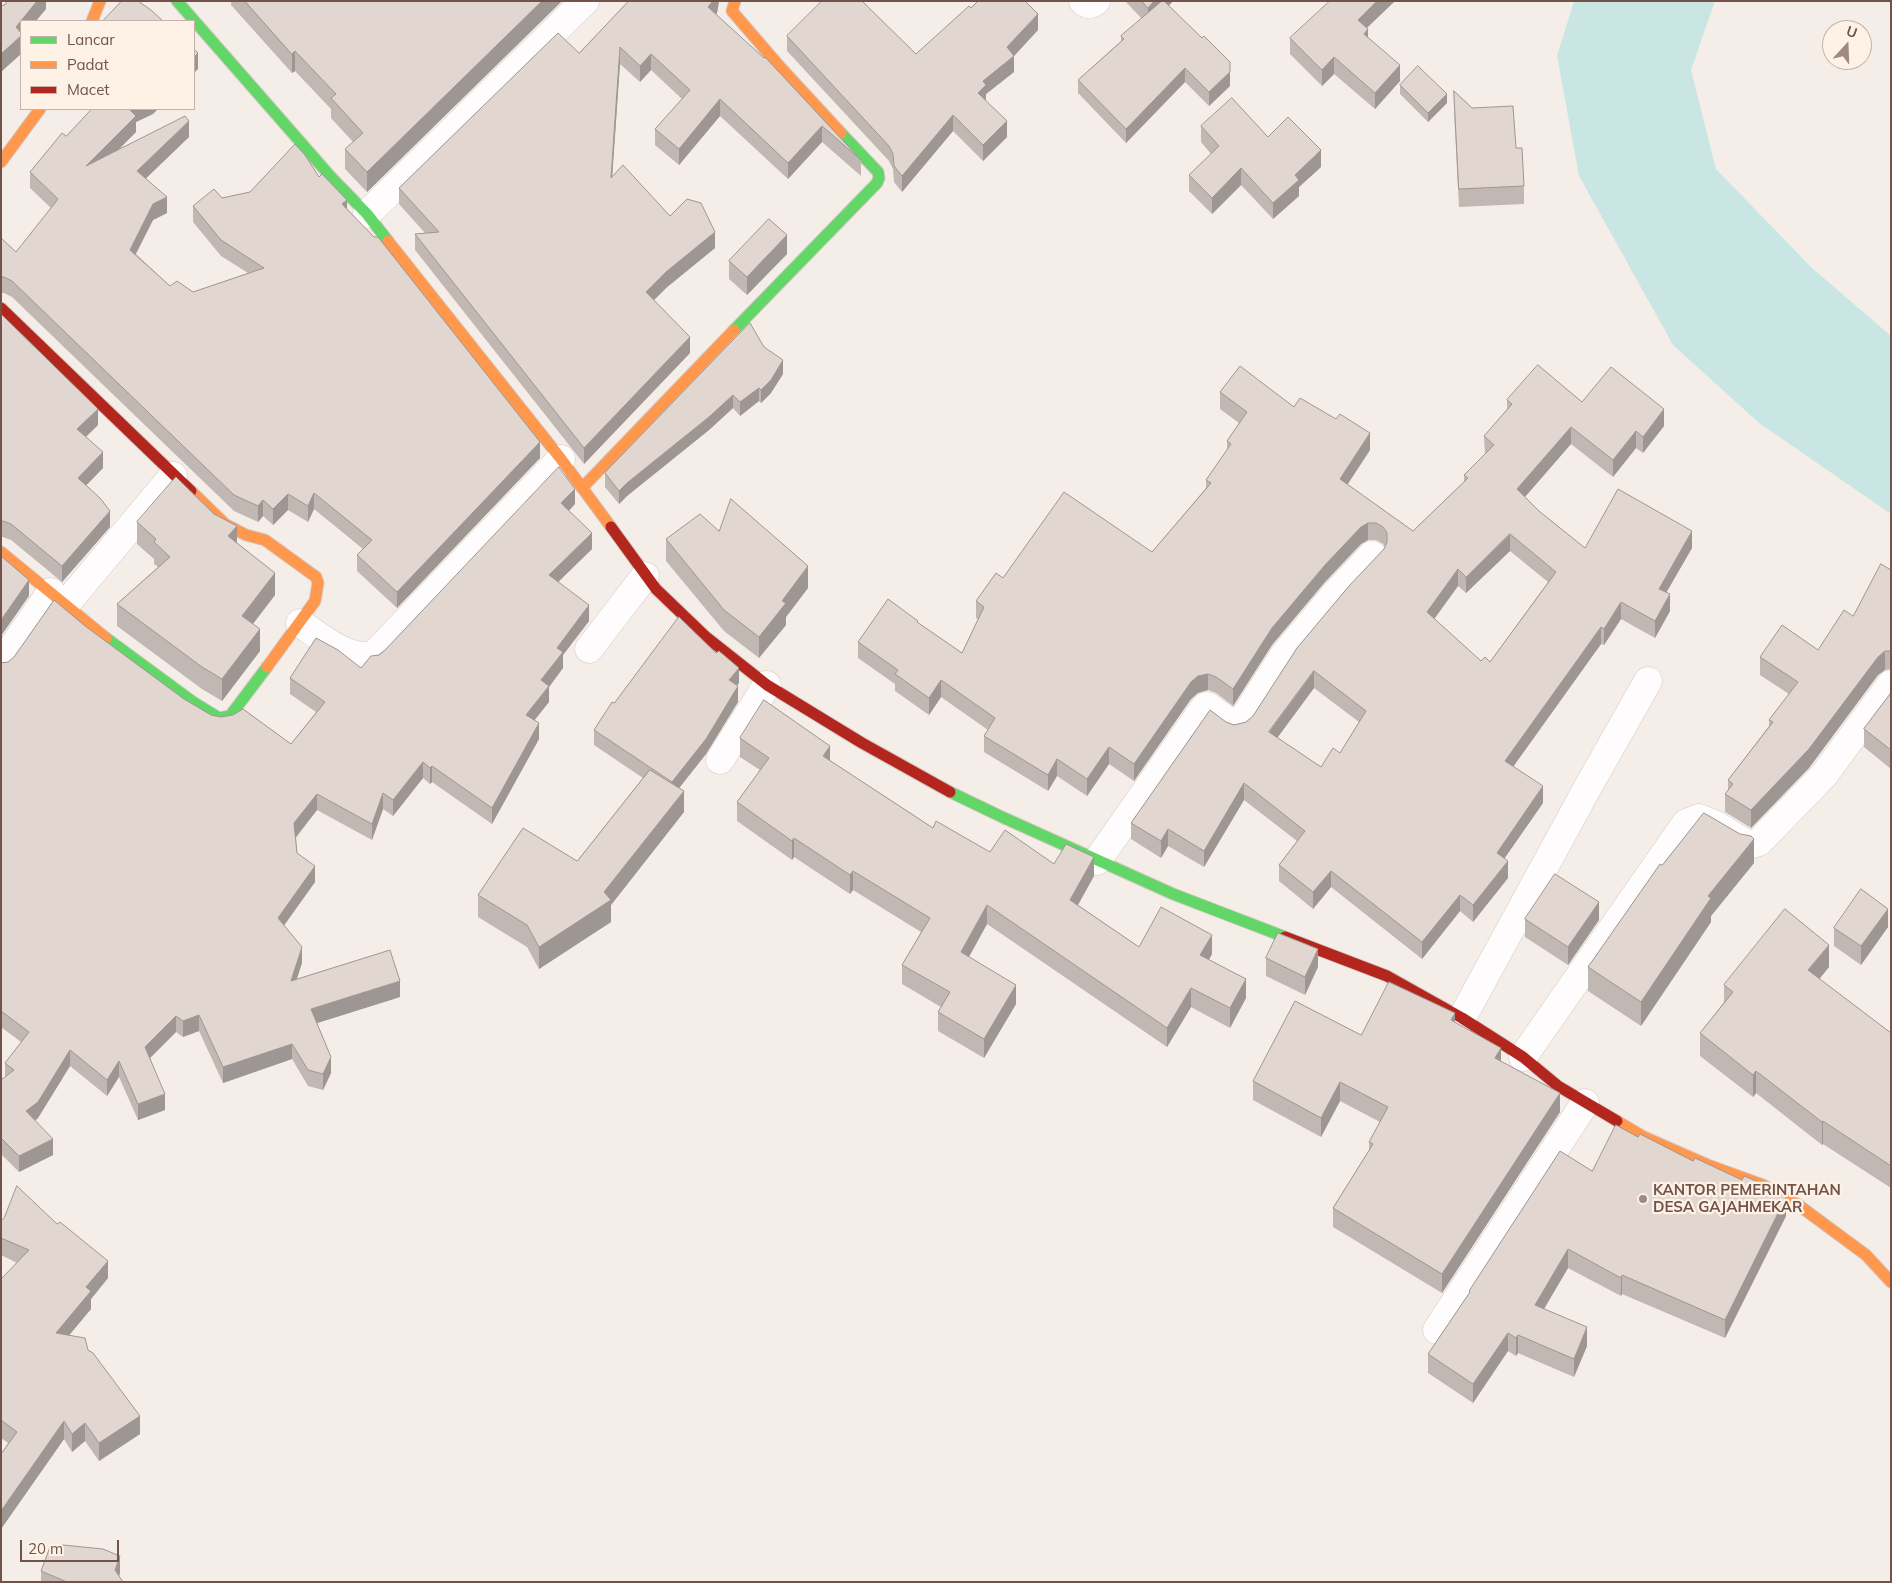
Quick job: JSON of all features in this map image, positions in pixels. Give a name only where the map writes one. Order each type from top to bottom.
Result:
[{"type":"main road","points":[[92,20],[100,1]]},
{"type":"main road","points":[[177,1],[194,20]]},
{"type":"main road","points":[[582,488],[877,183],[879,178],[878,172],[781,68],[732,11],[735,1]]},
{"type":"main road","points":[[195,22],[331,177],[367,214],[561,459],[656,589],[706,636],[767,685],[929,781],[1002,817],[1173,894],[1387,976],[1462,1018],[1523,1057],[1558,1086],[1644,1137],[1708,1165],[1763,1185],[1797,1204],[1866,1255],[1891,1282]]},
{"type":"main road","points":[[1,162],[39,110]]},
{"type":"main road","points":[[1,308],[173,476],[225,524],[246,535],[265,540],[316,577],[318,583],[315,601],[300,623],[230,716],[219,718],[193,702],[94,629],[1,552]]},
{"type":"street","points":[[367,214],[584,1]]},
{"type":"street","points":[[1083,1],[1090,4],[1096,1]]},
{"type":"street","points":[[300,623],[337,648],[356,655],[373,656],[561,459]]},
{"type":"street","points":[[1,664],[58,598],[173,476]]},
{"type":"street","points":[[1097,861],[1204,708],[1207,706],[1212,708],[1235,726],[1240,724],[1284,655],[1336,592],[1372,555]]},
{"type":"street","points":[[589,649],[645,576]]},
{"type":"street","points":[[1462,1018],[1588,785],[1648,681]]},
{"type":"street","points":[[1523,1057],[1686,824],[1699,818],[1714,824],[1748,845],[1759,842],[1824,774],[1891,684]]},
{"type":"street","points":[[720,760],[767,685]]},
{"type":"street","points":[[1437,1330],[1585,1103]]},
{"type":"water","points":[[1574,1],[1715,1],[1691,70],[1716,169],[1812,268],[1891,336],[1891,514],[1759,423],[1673,345],[1579,176],[1557,56]]},
{"type":"building","points":[[6,1],[37,1],[16,27],[20,32],[20,37],[1,54],[1,6],[6,4]]},
{"type":"building","points":[[122,1],[138,1],[162,20],[104,20]]},
{"type":"building","points":[[245,1],[542,1],[367,172],[345,149],[363,133],[331,98],[336,94],[295,51],[292,54]]},
{"type":"building","points":[[629,1],[713,1],[708,7],[765,57],[861,160],[822,126],[788,163],[720,99],[679,149],[655,129],[690,90],[651,54],[640,66],[620,47],[611,178],[623,165],[670,216],[687,199],[701,203],[715,232],[666,272],[646,292],[690,337],[584,448],[415,234],[439,232],[399,188],[558,33],[579,53]]},
{"type":"building","points":[[822,1],[862,1],[916,54],[969,6],[971,8],[978,1],[1025,1],[1038,14],[1007,47],[1014,56],[983,81],[986,85],[978,93],[1007,121],[983,145],[953,115],[902,176],[894,166],[893,154],[889,146],[787,36]]},
{"type":"building","points":[[1142,1],[1154,1],[1148,8]]},
{"type":"building","points":[[1162,1],[1202,38],[1204,36],[1230,62],[1230,72],[1209,92],[1185,68],[1126,129],[1078,80],[1124,39],[1121,36]]},
{"type":"building","points":[[1330,1],[1377,1],[1358,20],[1368,29],[1364,34],[1400,65],[1375,93],[1334,57],[1322,70],[1290,38]]},
{"type":"building","points":[[1418,66],[1447,94],[1428,113],[1400,85]]},
{"type":"building","points":[[1454,91],[1472,108],[1513,106],[1516,148],[1522,148],[1524,186],[1459,189]]},
{"type":"building","points":[[1232,98],[1268,137],[1288,117],[1321,150],[1295,175],[1299,180],[1273,203],[1241,168],[1212,198],[1189,175],[1219,146],[1201,126]]},
{"type":"building","points":[[91,110],[130,110],[136,116],[86,166],[185,116],[189,121],[137,171],[167,197],[153,204],[130,250],[170,286],[177,281],[193,292],[264,268],[221,240],[193,206],[214,189],[222,198],[250,192],[295,144],[305,155],[319,177],[322,174],[347,200],[342,204],[374,237],[378,237],[540,442],[397,592],[357,555],[372,540],[314,493],[308,506],[288,494],[273,509],[263,500],[258,506],[234,495],[12,281],[1,277],[1,238],[16,252],[58,199],[30,172],[62,133],[66,136]]},
{"type":"building","points":[[769,219],[787,235],[747,277],[729,261]]},
{"type":"building","points":[[1,314],[98,409],[77,429],[103,452],[78,478],[100,498],[110,511],[62,566],[11,524],[1,521]]},
{"type":"building","points":[[750,323],[764,347],[783,360],[771,380],[761,390],[759,388],[740,402],[733,395],[619,491],[605,473]]},
{"type":"building","points":[[1538,365],[1582,402],[1611,367],[1664,409],[1643,437],[1636,431],[1613,460],[1571,427],[1517,489],[1539,511],[1585,548],[1618,489],[1692,531],[1659,589],[1670,594],[1655,621],[1621,602],[1604,629],[1601,627],[1505,761],[1543,786],[1497,853],[1508,861],[1473,905],[1460,895],[1422,942],[1331,871],[1313,892],[1279,865],[1305,831],[1244,783],[1204,851],[1168,829],[1161,841],[1131,823],[1210,710],[1226,722],[1234,725],[1246,722],[1253,716],[1297,648],[1349,586],[1384,549],[1387,542],[1387,533],[1383,527],[1376,523],[1368,523],[1361,527],[1325,565],[1272,628],[1233,689],[1216,677],[1208,674],[1198,676],[1191,682],[1134,764],[1109,747],[1087,779],[1057,759],[1048,775],[984,736],[995,718],[941,680],[929,698],[895,674],[898,670],[858,642],[888,599],[962,653],[984,607],[976,601],[996,573],[1003,578],[1064,492],[1152,552],[1211,483],[1206,480],[1231,444],[1227,441],[1247,412],[1220,392],[1240,366],[1294,407],[1300,398],[1336,419],[1340,414],[1370,433],[1340,479],[1413,531],[1468,478],[1464,475],[1494,445],[1484,436],[1512,404],[1507,400]],"holes":[[[1510,534],[1556,572],[1490,662],[1485,657],[1481,661],[1427,612],[1458,569],[1466,577]],[[1314,671],[1366,711],[1340,753],[1333,748],[1321,767],[1269,732]]]},
{"type":"building","points":[[559,467],[575,489],[561,503],[592,533],[549,575],[589,605],[557,648],[563,652],[541,680],[549,686],[526,715],[539,723],[492,808],[432,766],[430,768],[423,762],[393,800],[383,793],[372,824],[317,794],[294,823],[297,853],[315,866],[278,918],[302,947],[291,981],[390,950],[400,981],[311,1009],[331,1057],[323,1074],[308,1070],[292,1044],[223,1067],[199,1015],[183,1021],[176,1016],[145,1047],[165,1094],[138,1104],[119,1061],[107,1080],[70,1050],[38,1102],[26,1111],[53,1139],[19,1156],[1,1138],[1,1080],[14,1070],[5,1063],[29,1032],[1,1011],[1,663],[8,662],[14,657],[54,600],[85,626],[184,699],[211,715],[221,717],[233,715],[243,709],[291,744],[325,702],[290,678],[316,638],[338,650],[361,668],[371,656],[379,655],[384,651]]},
{"type":"building","points":[[176,477],[214,514],[237,526],[228,536],[275,573],[242,616],[260,629],[222,679],[202,667],[117,604],[170,557],[154,542],[156,539],[137,522]]},
{"type":"building","points":[[731,499],[808,566],[782,601],[786,603],[759,637],[724,610],[666,539],[700,514],[719,531]]},
{"type":"building","points":[[1,556],[29,580],[1,620]]},
{"type":"building","points":[[1881,564],[1891,570],[1891,651],[1885,651],[1878,657],[1809,749],[1751,810],[1725,794],[1733,784],[1728,780],[1773,722],[1769,720],[1798,682],[1760,657],[1782,625],[1818,650],[1844,610],[1853,616]]},
{"type":"building","points":[[679,617],[716,653],[719,651],[739,668],[729,680],[738,686],[706,739],[672,782],[594,730],[612,702],[614,703]]},
{"type":"building","points":[[1891,693],[1891,750],[1864,729]]},
{"type":"building","points":[[764,700],[830,746],[823,756],[933,828],[936,821],[990,852],[1005,830],[1054,864],[1066,844],[1094,857],[1070,900],[1139,947],[1161,907],[1212,935],[1200,955],[1246,979],[1230,1008],[1191,988],[1167,1028],[987,905],[961,952],[1016,985],[984,1039],[938,1012],[950,992],[902,965],[930,918],[853,871],[850,875],[794,838],[792,841],[737,802],[769,758],[740,738]]},
{"type":"building","points":[[650,770],[684,791],[604,892],[611,900],[539,947],[527,925],[478,895],[523,828],[577,861]]},
{"type":"building","points":[[1704,813],[1740,834],[1751,836],[1754,839],[1708,896],[1711,898],[1641,1002],[1588,967],[1660,864],[1662,865]]},
{"type":"building","points":[[1555,874],[1599,902],[1568,947],[1525,919]]},
{"type":"building","points":[[1861,889],[1888,909],[1861,946],[1834,928]]},
{"type":"building","points":[[1785,909],[1829,945],[1808,970],[1891,1033],[1891,1166],[1822,1122],[1756,1071],[1753,1075],[1700,1033],[1733,992],[1724,985]]},
{"type":"building","points":[[1278,933],[1318,949],[1305,977],[1266,958]]},
{"type":"building","points":[[1389,982],[1455,1013],[1451,1020],[1501,1048],[1495,1058],[1560,1093],[1442,1274],[1333,1208],[1373,1144],[1369,1142],[1388,1107],[1340,1082],[1321,1118],[1253,1081],[1295,1001],[1361,1035]]},
{"type":"building","points":[[1616,1125],[1638,1137],[1640,1134],[1693,1161],[1695,1158],[1742,1180],[1744,1176],[1786,1197],[1725,1320],[1622,1275],[1621,1278],[1568,1249],[1535,1305],[1587,1327],[1574,1359],[1518,1335],[1516,1338],[1508,1333],[1473,1384],[1428,1354],[1560,1151],[1592,1171]]},
{"type":"building","points":[[17,1186],[57,1224],[60,1222],[108,1261],[86,1287],[91,1291],[56,1333],[85,1338],[88,1350],[93,1353],[140,1416],[99,1443],[85,1423],[72,1434],[64,1421],[1,1511],[1,1454],[17,1432],[1,1420],[1,1279],[29,1250],[1,1238],[1,1221]]},
{"type":"building","points":[[63,1545],[103,1549],[120,1556],[115,1570],[123,1582],[67,1582],[41,1571],[50,1547],[61,1549]]},
{"type":"traffic: fast","points":[[177,1],[194,20]]},
{"type":"traffic: fast","points":[[195,22],[331,177],[367,214],[388,241]]},
{"type":"traffic: fast","points":[[734,330],[877,183],[879,178],[878,172],[841,133]]},
{"type":"traffic: fast","points":[[106,638],[193,702],[219,718],[230,716],[267,667]]},
{"type":"traffic: fast","points":[[950,792],[1173,894],[1285,937]]},
{"type":"traffic: slow","points":[[92,20],[100,1]]},
{"type":"traffic: slow","points":[[735,1],[732,11],[841,133]]},
{"type":"traffic: slow","points":[[1,162],[39,110]]},
{"type":"traffic: slow","points":[[388,241],[561,459],[611,527]]},
{"type":"traffic: slow","points":[[582,488],[734,330]]},
{"type":"traffic: slow","points":[[191,491],[225,524],[246,535],[265,540],[316,577],[318,583],[315,601],[267,667]]},
{"type":"traffic: slow","points":[[1,552],[106,638]]},
{"type":"traffic: slow","points":[[1617,1121],[1644,1137],[1708,1165],[1763,1185],[1797,1204],[1866,1255],[1891,1282]]},
{"type":"traffic: jam","points":[[1,308],[191,491]]},
{"type":"traffic: jam","points":[[611,527],[656,589],[705,636],[767,685],[862,743],[950,792]]},
{"type":"traffic: jam","points":[[1285,937],[1387,976],[1462,1018],[1523,1057],[1558,1086],[1617,1121]]},
{"type":"place","name":"KANTOR PEMERINTAHAN DESA GAJAHMEKAR","points":[[1643,1199]]}]
